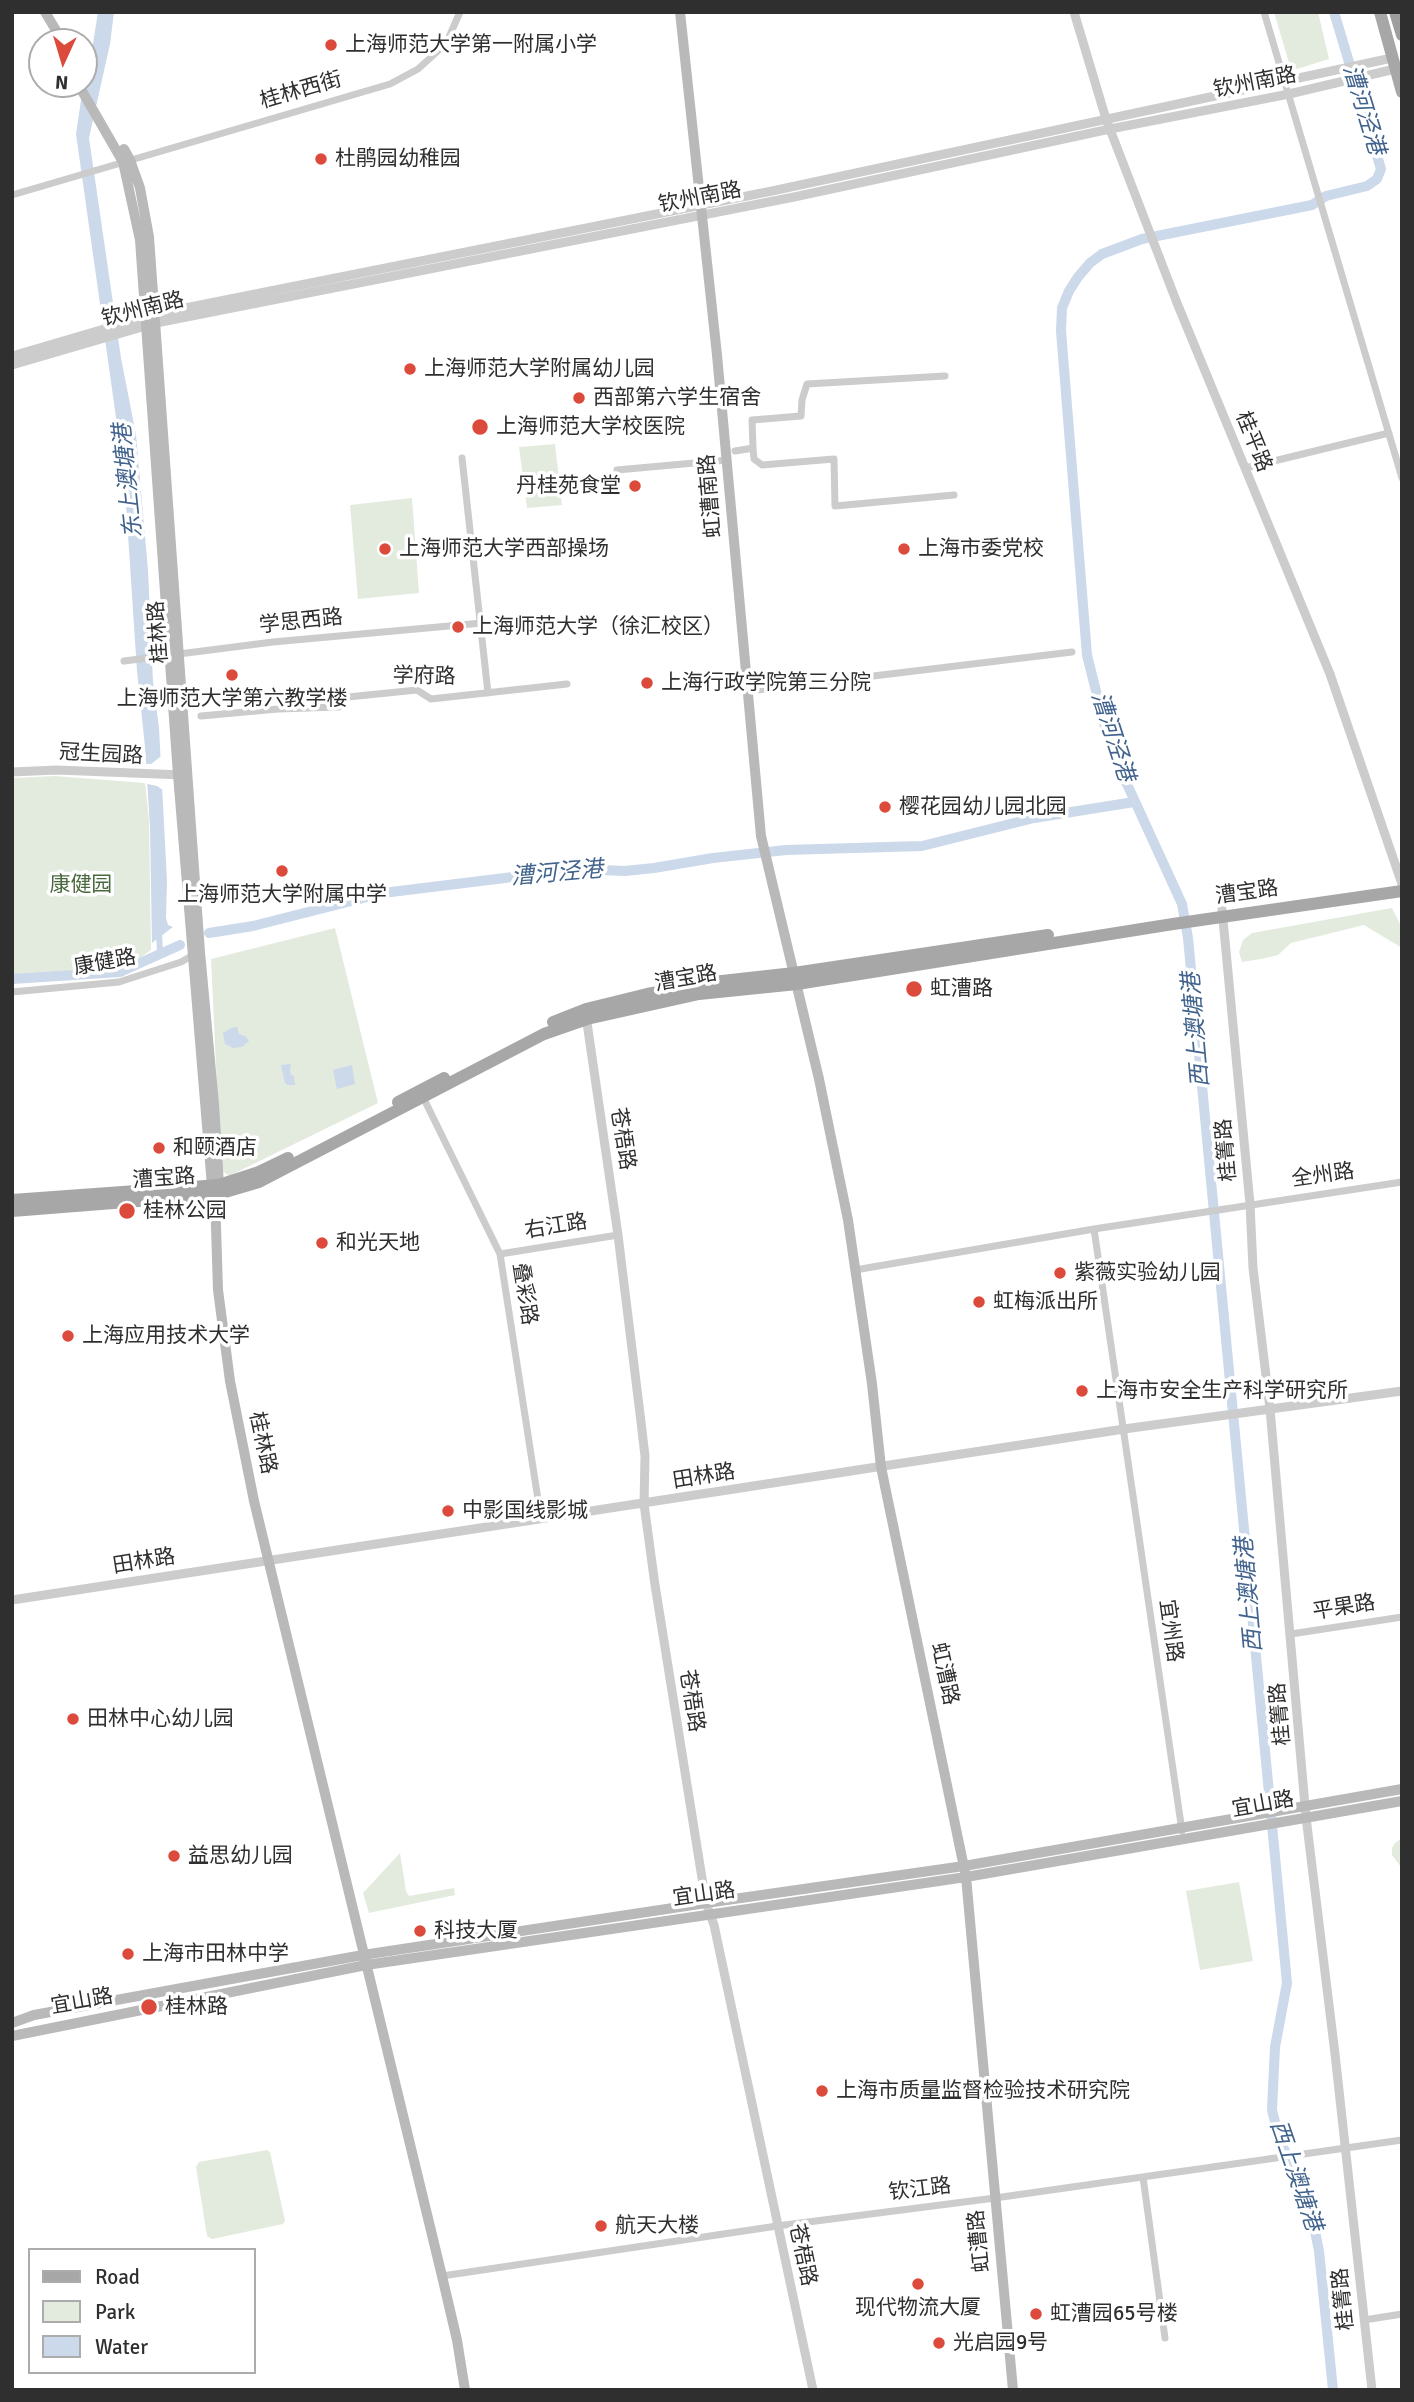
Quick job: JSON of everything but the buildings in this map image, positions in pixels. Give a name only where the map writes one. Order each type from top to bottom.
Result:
[{"type":"highway","points":[[1395,12],[1402,35]]},
{"type":"main road","points":[[37,12],[46,28]]},
{"type":"main road","points":[[46,12],[55,28]]},
{"type":"main road","name":"虹漕南路","points":[[680,12],[703,209],[761,836],[795,979]]},
{"type":"main road","points":[[1380,12],[1402,92]]},
{"type":"main road","name":"桂林路","points":[[88,98],[99,112]]},
{"type":"main road","name":"桂林路","points":[[93,98],[126,161],[151,320],[215,1188],[218,1290],[230,1381],[269,1561],[457,2340],[465,2390]]},
{"type":"main road","name":"漕宝路","points":[[1222,913],[1402,884]]},
{"type":"main road","name":"漕宝路","points":[[12,1211],[259,1182],[421,1094],[586,1014],[1172,920],[1402,891]]},
{"type":"main road","name":"虹漕路","points":[[795,979],[819,1079],[855,1270],[881,1467],[965,1871],[1013,2390]]},
{"type":"main road","name":"漕宝路","points":[[12,1200],[215,1188]]},
{"type":"main road","name":"宜山路","points":[[1284,1815],[1307,1804],[1402,1789]]},
{"type":"main road","name":"宜山路","points":[[12,2023],[61,2010],[365,1960],[965,1871],[1284,1815],[1306,1817],[1402,1801]]},
{"type":"main road","name":"宜山路","points":[[12,2036],[365,1960]]},
{"type":"street","name":"桂林西街","points":[[12,195],[405,77],[440,49],[449,37],[460,12]]},
{"type":"street","name":"桂平路","points":[[1073,12],[1106,119],[1339,698],[1402,884]]},
{"type":"street","points":[[1264,12],[1402,478]]},
{"type":"street","name":"钦州南路","points":[[703,209],[1360,65],[1394,64]]},
{"type":"street","name":"钦州南路","points":[[12,356],[151,320],[1289,94],[1364,77],[1394,64]]},
{"type":"street","name":"钦州南路","points":[[12,365],[102,334]]},
{"type":"street","points":[[945,376],[807,384],[801,416],[752,420],[753,448],[754,459],[762,465],[834,459],[835,506],[954,495]]},
{"type":"street","points":[[1245,468],[1389,433]]},
{"type":"street","points":[[734,450],[753,448]]},
{"type":"street","points":[[462,458],[488,693]]},
{"type":"street","points":[[617,470],[727,460]]},
{"type":"street","name":"学思西路","points":[[128,661],[272,642],[482,623]]},
{"type":"street","points":[[749,691],[1072,652]]},
{"type":"street","name":"学府路","points":[[201,716],[339,707],[348,697],[417,690],[431,699],[567,684]]},
{"type":"street","name":"冠生园路","points":[[12,772],[57,770],[183,776]]},
{"type":"street","name":"桂箐路","points":[[1222,913],[1250,1205],[1253,1268],[1270,1409],[1307,1804],[1306,1817],[1372,2390]]},
{"type":"street","name":"康健路","points":[[12,992],[119,982],[181,961],[196,953]]},
{"type":"street","name":"苍梧路","points":[[586,1014],[618,1235],[645,1456],[644,1504],[707,1908],[716,1938],[813,2390]]},
{"type":"street","name":"叠彩路","points":[[421,1094],[500,1254],[541,1519]]},
{"type":"street","name":"全州路","points":[[855,1270],[1094,1229],[1402,1182]]},
{"type":"street","name":"宜州路","points":[[1094,1229],[1182,1834]]},
{"type":"street","name":"右江路","points":[[500,1254],[618,1235]]},
{"type":"street","name":"田林路","points":[[12,1600],[1124,1429],[1402,1391]]},
{"type":"street","name":"平果路","points":[[1291,1634],[1402,1617]]},
{"type":"street","name":"钦江路","points":[[442,2276],[777,2226],[1402,2140]]},
{"type":"street","points":[[1143,2177],[1166,2338]]},
{"type":"street","points":[[1364,2320],[1402,2314]]},
{"type":"green space","points":[[1274,12],[1318,12],[1329,59],[1297,69],[1289,63]]},
{"type":"green space","points":[[555,444],[562,505],[527,508],[519,447]]},
{"type":"green space","name":"上海师范大学西部操场","points":[[412,498],[419,593],[358,599],[350,505]]},
{"type":"green space","name":"康健园","points":[[55,776],[145,783],[149,820],[151,950],[120,972],[12,979],[12,778]]},
{"type":"green space","points":[[1392,908],[1402,928],[1402,948],[1364,925],[1291,943],[1278,955],[1242,962],[1239,952],[1243,940],[1252,933]]},
{"type":"green space","name":"桂林公园","points":[[335,928],[378,1103],[229,1176],[221,1170],[211,959]]},
{"type":"green space","points":[[1402,1838],[1401,1867],[1392,1855],[1392,1848]]},
{"type":"green space","points":[[400,1853],[409,1896],[454,1888],[455,1895],[369,1913],[363,1893]]},
{"type":"green space","points":[[1239,1882],[1253,1961],[1200,1970],[1186,1891]]},
{"type":"green space","points":[[267,2150],[270,2152],[285,2221],[283,2224],[212,2239],[207,2236],[196,2167],[199,2162]]},
{"type":"water","points":[[98,12],[114,12],[98,98],[98,28],[95,28]]},
{"type":"water","points":[[81,98],[98,98],[89,138],[121,358],[136,435],[148,570],[153,682],[159,728],[167,881],[166,918],[168,925],[173,927],[152,943],[150,827],[124,474],[76,134]]},
{"type":"water","points":[[237,1027],[239,1034],[249,1041],[242,1047],[233,1048],[225,1044],[223,1033]]},
{"type":"water","points":[[291,1064],[290,1070],[295,1085],[285,1083],[281,1065]]},
{"type":"water","points":[[352,1065],[355,1084],[337,1089],[333,1070]]},
{"type":"pier","points":[[164,754],[166,797],[163,790],[157,786],[143,783],[142,764],[151,764]]},
{"type":"waterway","name":"西上澳塘港","points":[[1333,2390],[1319,2251],[1310,2207],[1300,2179],[1280,2142],[1272,2110],[1275,2047],[1287,1983],[1188,938],[1182,904],[1110,747],[1087,655],[1061,331],[1062,308],[1069,291],[1090,263],[1102,254],[1142,239],[1312,205],[1326,196],[1367,186],[1377,179],[1381,169],[1334,12]]},
{"type":"waterway","name":"漕河泾港","points":[[209,933],[253,926],[383,893],[578,869],[625,871],[654,868],[786,850],[922,846],[1034,818],[1134,802]]},
{"type":"waterway","name":"东上澳塘港","points":[[159,932],[160,953]]},
{"type":"waterway","name":"漕河泾港","points":[[12,979],[120,972],[180,945]]},
{"type":"place","name":"上海师范大学第一附属小学","points":[[331,45]]},
{"type":"place","name":"杜鹃园幼稚园","points":[[321,159]]},
{"type":"place","name":"上海师范大学附属幼儿园","points":[[410,369]]},
{"type":"place","name":"西部第六学生宿舍","points":[[579,398]]},
{"type":"place","name":"上海师范大学校医院","points":[[480,427]]},
{"type":"place","name":"丹桂苑食堂","points":[[635,486]]},
{"type":"place","name":"上海师范大学西部操场","points":[[385,549]]},
{"type":"place","name":"上海市委党校","points":[[904,549]]},
{"type":"place","name":"上海师范大学（徐汇校区）","points":[[458,627]]},
{"type":"place","name":"上海师范大学第六教学楼","points":[[232,675]]},
{"type":"place","name":"上海行政学院第三分院","points":[[647,683]]},
{"type":"place","name":"樱花园幼儿园北园","points":[[885,807]]},
{"type":"place","name":"上海师范大学附属中学","points":[[282,871]]},
{"type":"place","name":"虹漕路","points":[[914,989]]},
{"type":"place","name":"和颐酒店","points":[[159,1148]]},
{"type":"place","name":"桂林公园","points":[[127,1211]]},
{"type":"place","name":"和光天地","points":[[322,1243]]},
{"type":"place","name":"紫薇实验幼儿园","points":[[1060,1273]]},
{"type":"place","name":"虹梅派出所","points":[[979,1302]]},
{"type":"place","name":"上海应用技术大学","points":[[68,1336]]},
{"type":"place","name":"上海市安全生产科学研究所","points":[[1082,1391]]},
{"type":"place","name":"中影国线影城","points":[[448,1511]]},
{"type":"place","name":"田林中心幼儿园","points":[[73,1719]]},
{"type":"place","name":"益思幼儿园","points":[[174,1856]]},
{"type":"place","name":"科技大厦","points":[[420,1931]]},
{"type":"place","name":"上海市田林中学","points":[[128,1954]]},
{"type":"place","name":"桂林路","points":[[149,2007]]},
{"type":"place","name":"上海市质量监督检验技术研究院","points":[[822,2091]]},
{"type":"place","name":"航天大楼","points":[[601,2226]]},
{"type":"place","name":"现代物流大厦","points":[[918,2284]]},
{"type":"place","name":"虹漕园65号楼","points":[[1036,2314]]},
{"type":"place","name":"光启园9号","points":[[939,2343]]}]
